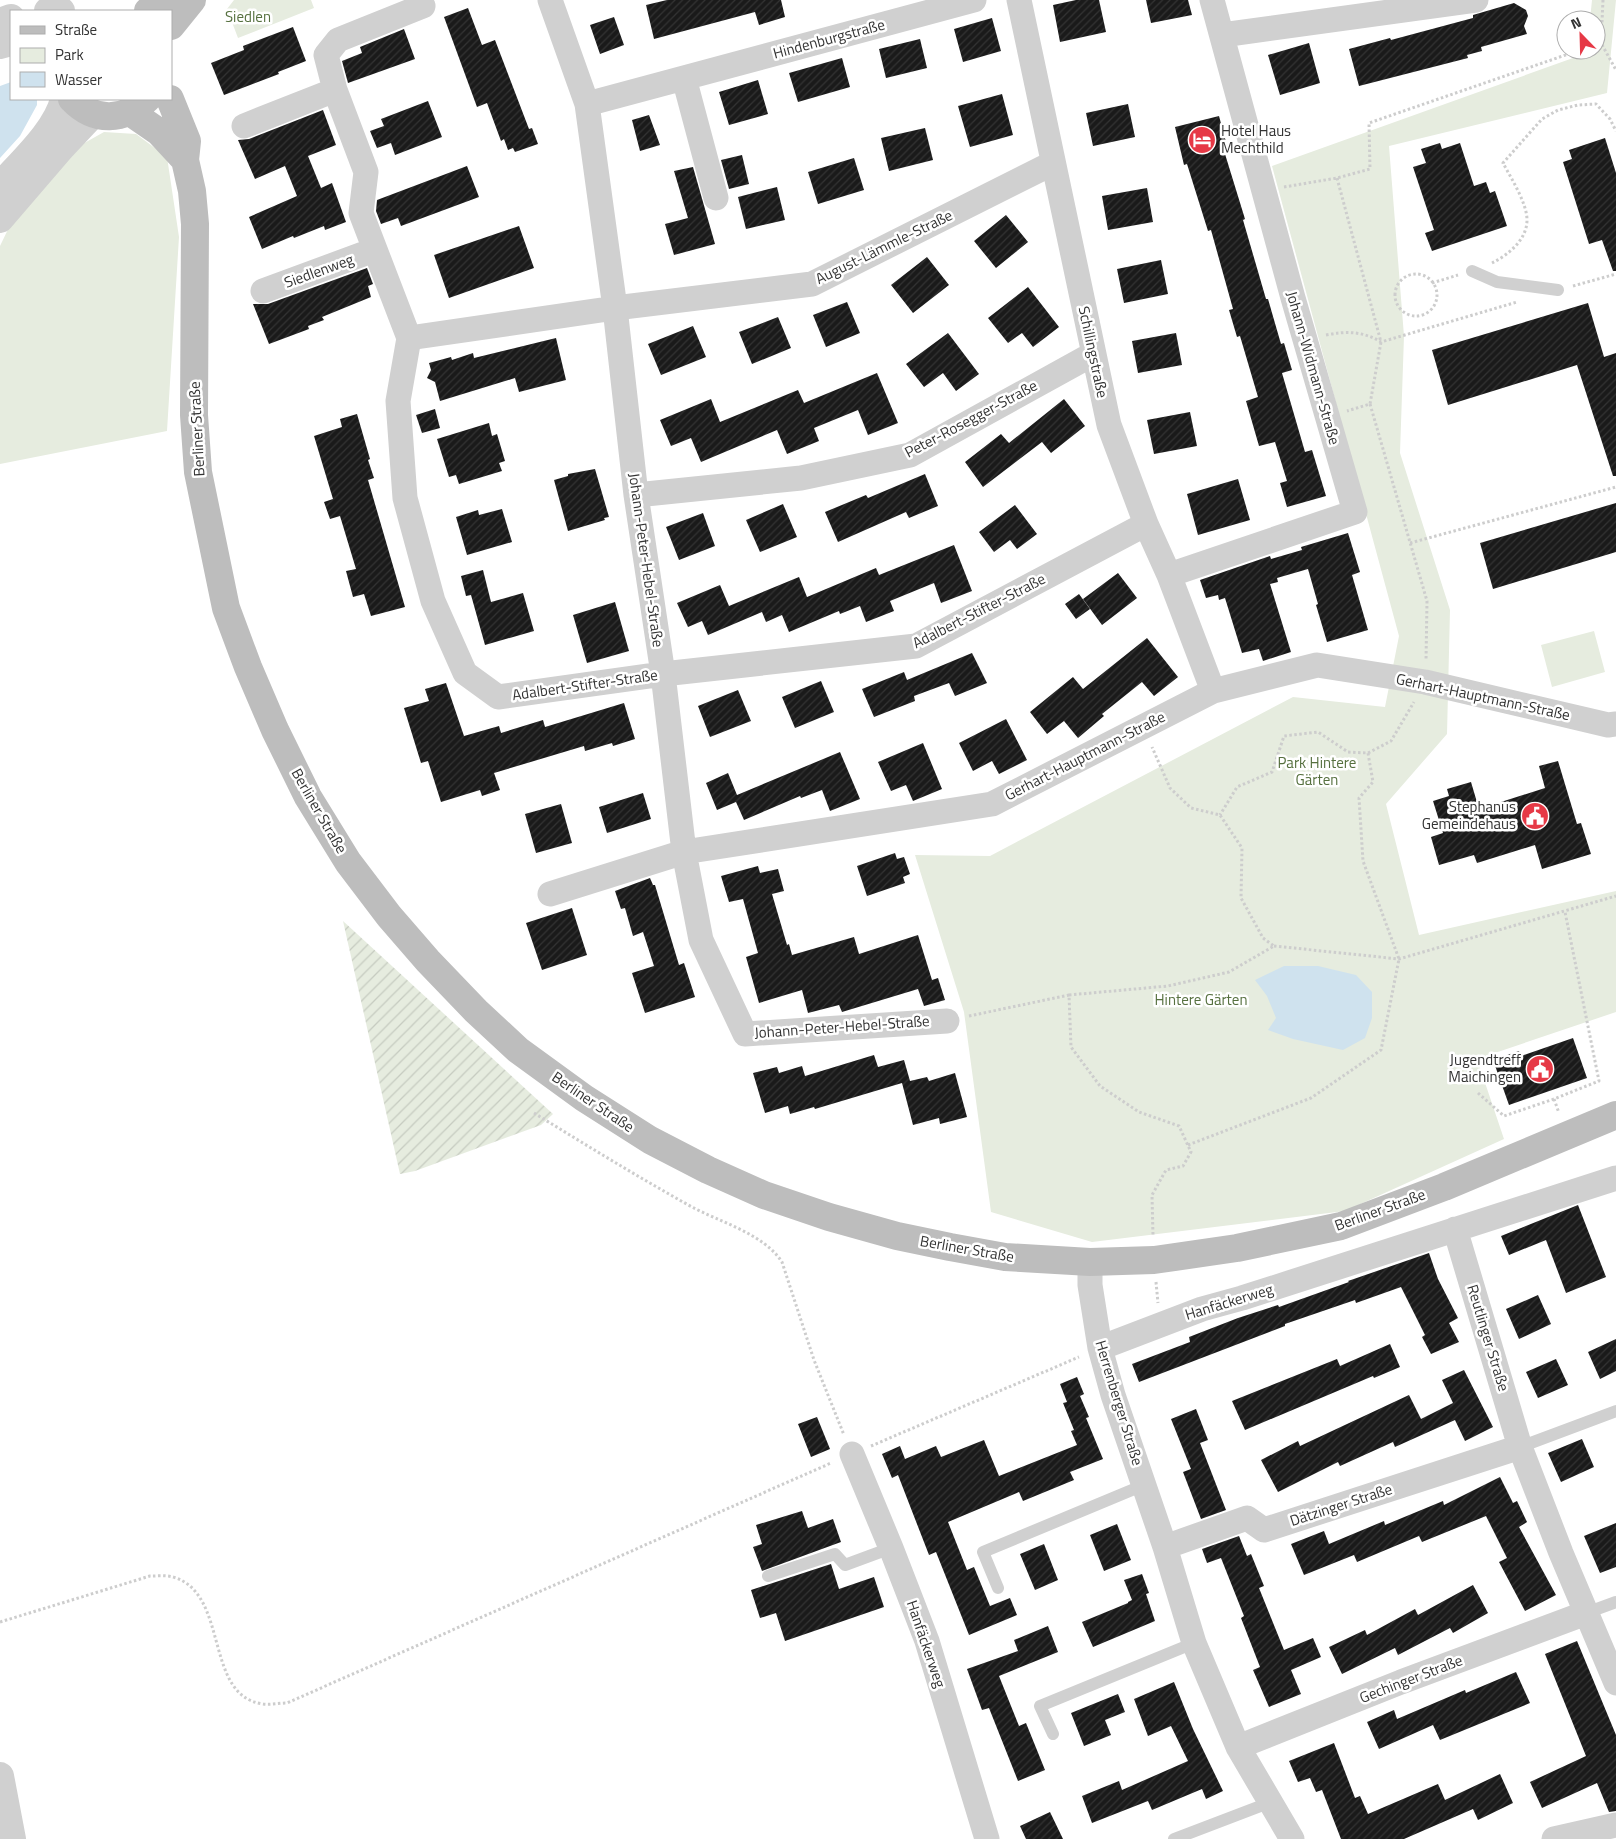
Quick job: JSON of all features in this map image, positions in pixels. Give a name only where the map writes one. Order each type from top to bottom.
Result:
[{"type":"main road","points":[[149,10],[161,0]]},
{"type":"main road","points":[[172,25],[192,0]]},
{"type":"main road","name":"Berliner Straße","points":[[170,100],[187,141],[185,160],[192,191],[194,224],[194,414],[198,472],[226,608],[256,685],[275,730],[308,797],[348,862],[389,916],[428,961],[476,1011],[518,1050],[584,1098],[650,1140],[708,1170],[764,1195],[829,1217],[897,1236],[1005,1257],[1090,1262],[1154,1260],[1237,1248],[1341,1226],[1444,1187],[1616,1115]]},
{"type":"main road","points":[[83,106],[111,116],[138,106],[185,160]]},
{"type":"street","name":"Johann-Peter-Hebel-Straße","points":[[550,0],[587,104],[616,308],[636,495],[663,674],[684,852],[701,940],[745,1034],[947,1021]]},
{"type":"street","name":"Hindenburgstraße","points":[[587,104],[974,0]]},
{"type":"street","name":"Schillingstraße","points":[[1019,0],[1109,425],[1146,524],[1169,575],[1213,691]]},
{"type":"street","name":"Johann-Widmann-Straße","points":[[1169,575],[1355,512],[1304,338],[1212,0]]},
{"type":"street","points":[[1222,35],[1476,0]]},
{"type":"street","points":[[423,6],[338,40],[326,55],[335,90],[366,172],[361,213],[409,338],[616,308]]},
{"type":"street","points":[[684,78],[716,198]]},
{"type":"street","points":[[244,126],[335,90]]},
{"type":"street","points":[[0,186],[48,131],[62,109],[64,100]]},
{"type":"street","points":[[0,219],[61,148],[83,106]]},
{"type":"street","name":"August-Lämmle-Straße","points":[[616,308],[812,284],[1053,163]]},
{"type":"street","name":"Siedlenweg","points":[[263,291],[374,250]]},
{"type":"street","name":"Adalbert-Stifter-Straße","points":[[409,338],[398,401],[405,498],[433,601],[465,674],[498,697],[663,674],[916,646],[1146,524]]},
{"type":"street","name":"Peter-Rosegger-Straße","points":[[636,495],[801,478],[910,455],[1093,354]]},
{"type":"street","name":"Gerhart-Hauptmann-Straße","points":[[550,894],[684,852],[992,804],[1213,691],[1317,666],[1425,682],[1608,725],[1616,724]]},
{"type":"street","name":"Hanfäckerweg","points":[[1100,1348],[1202,1309],[1242,1298],[1616,1178]]},
{"type":"street","name":"Reutlinger Straße","points":[[1455,1229],[1520,1447],[1616,1683]]},
{"type":"street","name":"Herrenberger Straße","points":[[1090,1262],[1090,1285],[1100,1348],[1113,1396],[1165,1547],[1194,1643],[1238,1747],[1292,1839]]},
{"type":"street","name":"Dätzinger Straße","points":[[1165,1547],[1247,1518],[1264,1530],[1520,1447]]},
{"type":"street","name":"Hanfäckerweg","points":[[852,1454],[926,1640],[987,1839]]},
{"type":"street","name":"Gechinger Straße","points":[[1238,1747],[1401,1682],[1586,1613]]},
{"type":"street","points":[[0,1776],[12,1839]]},
{"type":"street","points":[[1554,1839],[1582,1836],[1616,1825]]},
{"type":"lane","points":[[1472,271],[1497,282],[1558,290]]},
{"type":"lane","points":[[1520,1447],[1616,1411]]},
{"type":"lane","name":"Herrenberger Straße","points":[[998,1588],[983,1552],[1144,1484]]},
{"type":"lane","points":[[768,1576],[835,1554],[845,1565],[891,1548]]},
{"type":"lane","points":[[1586,1613],[1616,1602]]},
{"type":"lane","points":[[1053,1734],[1040,1706],[1194,1643]]},
{"type":"lane","points":[[1174,1839],[1271,1802]]},
{"type":"path","points":[[1606,52],[1616,70]]},
{"type":"path","points":[[1264,190],[1337,178],[1370,169],[1370,123],[1556,58]]},
{"type":"path","points":[[1432,283],[1442,278],[1472,271],[1500,259],[1517,246],[1524,233],[1527,220],[1521,197],[1503,163],[1542,119],[1558,110],[1578,105],[1596,104],[1610,118],[1616,131]]},
{"type":"path","points":[[1220,815],[1237,787],[1272,772],[1284,736],[1318,732],[1348,752],[1368,753],[1391,741],[1425,682],[1427,601],[1370,404],[1381,342],[1337,178]]},
{"type":"path","points":[[1414,274],[1427,277],[1432,283],[1435,286],[1436,301],[1430,311],[1418,316],[1410,316],[1402,312],[1396,304],[1396,288],[1402,278],[1414,274]]},
{"type":"path","points":[[1558,290],[1616,274]]},
{"type":"path","points":[[1304,338],[1341,332],[1356,332],[1370,335],[1381,342],[1520,301]]},
{"type":"path","points":[[1328,417],[1370,404]]},
{"type":"path","points":[[1410,543],[1616,488]]},
{"type":"path","points":[[1144,727],[1170,788],[1191,808],[1220,815],[1242,848],[1241,898],[1263,938],[1274,946],[1399,958],[1616,896]]},
{"type":"path","points":[[1188,1146],[1311,1098],[1381,1050],[1399,958],[1363,861],[1359,798],[1373,782],[1368,753]]},
{"type":"path","points":[[1478,1093],[1504,1116],[1554,1100],[1600,1081],[1565,912]]},
{"type":"path","points":[[947,1021],[1069,995],[1168,986],[1229,972],[1274,946]]},
{"type":"path","points":[[1069,995],[1071,1047],[1100,1086],[1139,1112],[1180,1126],[1191,1152],[1183,1166],[1166,1170],[1152,1195],[1154,1260],[1159,1310],[1164,1323]]},
{"type":"path","points":[[534,1113],[693,1207],[759,1240],[775,1251],[782,1262],[814,1360],[852,1454]]},
{"type":"path","points":[[0,1622],[150,1576],[173,1577],[195,1589],[208,1614],[226,1674],[244,1697],[263,1704],[286,1703],[852,1454],[1100,1348]]},
{"type":"green space","name":"Siedlen","points":[[234,0],[311,0],[314,8],[238,38],[227,9]]},
{"type":"green space","name":"Hintere Gärten","points":[[1592,0],[1616,0],[1607,93],[1389,146],[1404,336],[1400,453],[1450,610],[1447,734],[1386,804],[1419,935],[1616,891],[1616,1012],[1477,1059],[1504,1139],[1345,1211],[1092,1242],[991,1212],[964,1012],[915,855],[990,856],[1293,697],[1385,707],[1399,636],[1272,166],[1567,60],[1606,60],[1606,10],[1591,10]]},
{"type":"green space","points":[[104,132],[136,134],[167,157],[179,237],[167,431],[0,464],[0,246],[13,219],[79,146]]},
{"type":"green space","points":[[1594,631],[1605,672],[1552,687],[1541,645]]},
{"type":"green space","points":[[343,921],[553,1114],[541,1125],[415,1171],[400,1174]]},
{"type":"water","points":[[10,82],[10,100],[37,100],[37,105],[20,136],[0,158],[0,86]]},
{"type":"water","points":[[1284,966],[1318,966],[1356,975],[1372,992],[1372,1018],[1365,1038],[1343,1050],[1293,1039],[1268,1030],[1276,1018],[1267,996],[1255,980]]},
{"type":"building","points":[[667,0],[781,0],[785,17],[759,25],[755,12],[654,39],[646,5]]},
{"type":"building","points":[[1076,0],[1099,0],[1106,32],[1060,42],[1053,5]]},
{"type":"building","points":[[1146,0],[1188,0],[1192,15],[1151,23]]},
{"type":"building","points":[[1514,3],[1526,10],[1528,16],[1524,26],[1527,34],[1481,47],[1482,51],[1467,55],[1468,58],[1359,86],[1349,49],[1473,18],[1473,15]]},
{"type":"building","points":[[468,8],[482,45],[495,40],[529,129],[532,128],[538,144],[515,152],[513,148],[508,150],[504,139],[501,141],[487,103],[477,107],[444,17]]},
{"type":"building","points":[[614,17],[624,45],[600,54],[590,25]]},
{"type":"building","points":[[992,18],[1001,51],[963,62],[954,29]]},
{"type":"building","points":[[293,27],[306,61],[278,72],[279,74],[224,95],[211,63],[244,50],[243,46]]},
{"type":"building","points":[[404,29],[415,59],[348,83],[342,61],[362,53],[360,47]]},
{"type":"building","points":[[920,39],[927,68],[886,78],[879,49]]},
{"type":"building","points":[[1309,43],[1320,83],[1280,95],[1268,55]]},
{"type":"building","points":[[842,58],[850,87],[798,102],[789,73]]},
{"type":"building","points":[[758,80],[768,114],[729,125],[719,92]]},
{"type":"building","points":[[1002,94],[1013,135],[970,147],[958,106]]},
{"type":"building","points":[[428,101],[442,137],[395,155],[391,143],[377,148],[370,131],[384,126],[381,119]]},
{"type":"building","points":[[1128,104],[1135,137],[1093,146],[1086,113]]},
{"type":"building","points":[[323,110],[336,145],[308,156],[321,188],[332,183],[346,222],[325,230],[324,226],[262,249],[249,217],[297,196],[285,166],[255,179],[238,140],[249,139]]},
{"type":"building","points":[[649,115],[660,145],[640,151],[632,120]]},
{"type":"building","points":[[1219,116],[1229,153],[1225,154],[1245,219],[1243,220],[1266,299],[1268,299],[1281,344],[1284,343],[1292,370],[1282,373],[1305,452],[1312,450],[1326,496],[1287,507],[1280,483],[1287,481],[1275,442],[1259,446],[1246,401],[1258,397],[1240,336],[1237,337],[1229,310],[1233,309],[1211,230],[1208,231],[1187,164],[1184,165],[1175,127]]},
{"type":"building","points":[[925,128],[933,160],[889,171],[881,138]]},
{"type":"building","points":[[1605,138],[1616,173],[1616,271],[1613,271],[1602,240],[1589,244],[1563,162],[1572,159],[1569,150]]},
{"type":"building","points":[[1440,143],[1442,149],[1460,143],[1474,186],[1486,182],[1490,193],[1495,191],[1507,226],[1432,251],[1425,233],[1434,230],[1413,167],[1426,163],[1421,149]]},
{"type":"building","points":[[742,155],[749,184],[729,189],[721,160]]},
{"type":"building","points":[[854,158],[864,190],[818,204],[808,172]]},
{"type":"building","points":[[467,166],[479,197],[401,226],[398,218],[381,224],[376,211],[377,200]]},
{"type":"building","points":[[693,167],[715,244],[674,255],[665,224],[688,218],[674,171]]},
{"type":"building","points":[[777,187],[785,220],[746,229],[738,197]]},
{"type":"building","points":[[1147,188],[1153,222],[1108,230],[1102,196]]},
{"type":"building","points":[[1006,215],[1028,242],[996,268],[974,241]]},
{"type":"building","points":[[519,226],[534,268],[449,298],[434,255]]},
{"type":"building","points":[[927,257],[949,285],[913,313],[891,285]]},
{"type":"building","points":[[1161,260],[1168,294],[1124,303],[1117,269]]},
{"type":"building","points":[[367,268],[373,284],[368,286],[371,297],[322,317],[324,320],[308,326],[309,329],[269,344],[253,304],[268,304]]},
{"type":"building","points":[[1028,287],[1059,327],[1033,347],[1022,333],[1008,343],[988,318]]},
{"type":"building","points":[[847,302],[860,333],[826,347],[813,315]]},
{"type":"building","points":[[1588,303],[1604,357],[1616,353],[1616,476],[1613,476],[1577,365],[1448,405],[1432,350]]},
{"type":"building","points":[[778,317],[791,348],[752,364],[739,332]]},
{"type":"building","points":[[693,326],[706,357],[661,375],[648,344]]},
{"type":"building","points":[[948,333],[979,374],[956,391],[943,373],[924,387],[906,364]]},
{"type":"building","points":[[1176,333],[1182,365],[1138,373],[1132,341]]},
{"type":"building","points":[[556,338],[566,380],[519,392],[515,378],[440,401],[435,382],[427,378],[431,370],[429,363],[451,357],[452,360],[473,353],[474,358]]},
{"type":"building","points":[[877,373],[898,423],[868,435],[858,410],[814,428],[819,441],[787,454],[777,430],[701,462],[691,438],[671,446],[660,420],[711,399],[720,422],[798,390],[804,403]]},
{"type":"building","points":[[1064,399],[1085,426],[1051,453],[1042,442],[983,487],[965,462],[1001,434],[1009,443]]},
{"type":"building","points":[[435,409],[440,428],[422,433],[416,415]]},
{"type":"building","points":[[1190,412],[1197,446],[1154,454],[1147,420]]},
{"type":"building","points":[[357,414],[374,478],[368,480],[405,607],[371,616],[364,594],[353,597],[346,571],[356,569],[340,516],[330,519],[324,502],[333,499],[314,436],[342,427],[340,419]]},
{"type":"building","points":[[489,423],[492,436],[497,434],[505,461],[499,463],[502,471],[459,484],[456,475],[449,477],[437,439]]},
{"type":"building","points":[[595,469],[609,517],[604,518],[605,520],[568,531],[554,480],[568,476],[568,474]]},
{"type":"building","points":[[925,474],[938,506],[909,518],[906,512],[838,542],[825,512],[866,495],[868,498]]},
{"type":"building","points":[[1238,479],[1250,520],[1198,535],[1187,494]]},
{"type":"building","points":[[1616,503],[1616,552],[1493,589],[1480,543]]},
{"type":"building","points":[[783,504],[797,537],[760,552],[746,520]]},
{"type":"building","points":[[1015,505],[1037,534],[1017,549],[1010,540],[994,552],[979,532]]},
{"type":"building","points":[[502,509],[512,542],[467,555],[456,517],[478,510],[479,515]]},
{"type":"building","points":[[703,513],[715,546],[679,560],[666,527]]},
{"type":"building","points":[[1348,533],[1360,572],[1352,575],[1368,630],[1327,642],[1308,569],[1277,578],[1278,582],[1270,584],[1291,652],[1263,661],[1259,649],[1242,653],[1225,598],[1219,600],[1218,595],[1206,598],[1200,580],[1270,556],[1271,559],[1302,550],[1301,547]]},
{"type":"building","points":[[954,545],[972,591],[941,603],[934,583],[890,601],[894,611],[866,622],[860,606],[840,614],[839,611],[789,632],[782,615],[766,622],[762,612],[708,635],[702,621],[688,627],[677,603],[720,585],[729,606],[799,577],[807,597],[876,568],[879,575]]},
{"type":"building","points":[[483,570],[491,602],[523,593],[534,631],[485,645],[471,595],[466,596],[461,576]]},
{"type":"building","points":[[1118,573],[1137,598],[1102,625],[1083,599]]},
{"type":"building","points":[[1079,594],[1090,609],[1076,619],[1065,604]]},
{"type":"building","points":[[615,602],[629,651],[587,663],[573,615]]},
{"type":"building","points":[[1147,638],[1178,677],[1154,696],[1142,682],[1102,714],[1104,716],[1078,738],[1064,721],[1047,734],[1030,712],[1073,677],[1083,689]]},
{"type":"building","points":[[972,653],[987,683],[955,696],[949,683],[914,696],[915,701],[874,717],[862,689],[904,672],[907,680]]},
{"type":"building","points":[[821,681],[834,712],[795,728],[782,697]]},
{"type":"building","points":[[446,683],[464,736],[499,726],[501,733],[543,720],[545,727],[624,703],[635,739],[613,746],[612,743],[585,751],[584,746],[494,773],[500,790],[482,796],[480,790],[441,802],[428,761],[421,763],[404,708],[429,701],[425,689]]},
{"type":"building","points":[[738,690],[751,721],[710,737],[698,706]]},
{"type":"building","points":[[1006,719],[1027,760],[999,774],[992,761],[973,771],[959,743]]},
{"type":"building","points":[[923,743],[942,789],[913,801],[906,785],[891,791],[878,762]]},
{"type":"building","points":[[840,752],[860,799],[830,811],[822,790],[801,798],[800,796],[744,820],[736,802],[717,810],[706,783],[728,773],[737,795]]},
{"type":"building","name":"Stephanus Gemeindehaus","points":[[1558,761],[1577,824],[1581,823],[1591,854],[1542,869],[1535,845],[1477,863],[1474,855],[1439,865],[1431,837],[1443,833],[1433,801],[1449,796],[1447,789],[1471,782],[1479,809],[1545,788],[1539,766]]},
{"type":"building","points":[[643,793],[651,819],[607,833],[599,807]]},
{"type":"building","points":[[561,804],[572,843],[536,853],[525,814]]},
{"type":"building","points":[[895,853],[897,859],[904,857],[910,874],[903,877],[905,883],[867,896],[857,866]]},
{"type":"building","points":[[758,866],[760,873],[778,869],[784,891],[772,894],[787,945],[789,944],[792,955],[854,937],[859,954],[918,935],[932,980],[938,978],[945,1000],[924,1006],[918,989],[842,1012],[839,1005],[808,1013],[802,990],[759,1003],[746,957],[758,953],[743,899],[729,902],[721,876]]},
{"type":"building","points":[[650,878],[653,885],[655,885],[679,965],[684,963],[695,997],[645,1013],[632,973],[654,966],[643,932],[633,936],[625,908],[621,909],[615,891]]},
{"type":"building","points":[[572,908],[587,955],[542,970],[526,923]]},
{"type":"building","name":"Jugendtreff Maichingen","points":[[1573,1038],[1587,1078],[1509,1105],[1493,1060],[1519,1051],[1521,1056]]},
{"type":"building","points":[[874,1055],[878,1067],[904,1060],[910,1081],[927,1077],[929,1081],[955,1073],[967,1117],[940,1124],[939,1118],[913,1125],[902,1083],[815,1109],[814,1107],[790,1114],[788,1106],[765,1113],[753,1073],[777,1067],[779,1073],[802,1066],[805,1076]]},
{"type":"building","points":[[1578,1205],[1606,1277],[1566,1293],[1546,1240],[1509,1255],[1501,1236]]},
{"type":"building","points":[[1429,1253],[1438,1279],[1458,1318],[1449,1323],[1459,1342],[1431,1354],[1422,1337],[1425,1335],[1401,1287],[1356,1303],[1355,1300],[1285,1324],[1285,1326],[1139,1382],[1132,1364],[1190,1342],[1189,1337],[1238,1318],[1278,1305],[1279,1307]]},
{"type":"building","points":[[1538,1295],[1551,1324],[1519,1339],[1506,1309]]},
{"type":"building","points":[[1616,1339],[1616,1371],[1600,1379],[1588,1352]]},
{"type":"building","points":[[1390,1344],[1400,1367],[1374,1378],[1373,1376],[1245,1430],[1232,1401],[1337,1359],[1340,1366]]},
{"type":"building","points":[[1556,1359],[1568,1385],[1538,1398],[1526,1372]]},
{"type":"building","points":[[1464,1370],[1493,1427],[1465,1441],[1455,1420],[1395,1447],[1393,1442],[1340,1466],[1338,1462],[1278,1492],[1261,1460],[1298,1441],[1300,1446],[1409,1395],[1421,1419],[1453,1403],[1442,1380]]},
{"type":"building","points":[[1077,1377],[1084,1394],[1080,1396],[1089,1417],[1086,1418],[1103,1459],[1070,1472],[1074,1480],[1023,1501],[1019,1492],[948,1522],[967,1570],[974,1567],[990,1606],[1010,1598],[1017,1615],[969,1635],[936,1552],[929,1555],[898,1475],[892,1478],[882,1454],[900,1446],[905,1459],[936,1446],[941,1457],[984,1440],[999,1476],[1077,1445],[1071,1431],[1074,1430],[1063,1403],[1067,1402],[1060,1384]]},
{"type":"building","points":[[1196,1409],[1208,1440],[1200,1443],[1226,1510],[1201,1519],[1183,1472],[1191,1469],[1171,1419]]},
{"type":"building","points":[[817,1417],[830,1449],[811,1457],[798,1424]]},
{"type":"building","points":[[1582,1439],[1594,1467],[1561,1482],[1548,1453]]},
{"type":"building","points":[[1500,1477],[1513,1503],[1517,1501],[1527,1522],[1519,1527],[1556,1595],[1525,1611],[1499,1562],[1507,1558],[1486,1516],[1422,1542],[1419,1536],[1357,1562],[1354,1555],[1304,1575],[1291,1544],[1324,1531],[1329,1544],[1384,1521],[1385,1525],[1443,1501],[1444,1505]]},
{"type":"building","points":[[802,1511],[808,1528],[833,1519],[841,1542],[762,1571],[753,1547],[762,1544],[756,1525]]},
{"type":"building","points":[[1616,1523],[1616,1567],[1600,1573],[1584,1536]]},
{"type":"building","points":[[1117,1524],[1131,1560],[1104,1571],[1090,1535]]},
{"type":"building","points":[[1239,1536],[1247,1556],[1251,1554],[1264,1586],[1259,1588],[1284,1650],[1313,1638],[1321,1657],[1291,1670],[1301,1694],[1269,1707],[1253,1670],[1260,1667],[1241,1618],[1244,1616],[1221,1558],[1207,1563],[1202,1549]]},
{"type":"building","points":[[1044,1544],[1058,1580],[1035,1590],[1020,1554]]},
{"type":"building","points":[[831,1564],[839,1589],[874,1577],[884,1607],[785,1641],[776,1613],[760,1618],[751,1590]]},
{"type":"building","points":[[1142,1574],[1149,1593],[1146,1594],[1155,1621],[1093,1647],[1082,1622],[1132,1600],[1124,1580]]},
{"type":"building","points":[[1473,1585],[1488,1613],[1453,1633],[1450,1628],[1398,1655],[1395,1648],[1342,1674],[1329,1647],[1365,1630],[1367,1635],[1415,1609],[1418,1615]]},
{"type":"building","points":[[1048,1626],[1058,1652],[999,1676],[1019,1726],[1026,1723],[1045,1770],[1018,1781],[989,1708],[982,1710],[967,1669],[1018,1651],[1014,1640]]},
{"type":"building","points":[[1577,1641],[1616,1735],[1616,1811],[1609,1812],[1597,1783],[1542,1808],[1530,1782],[1586,1756],[1545,1654]]},
{"type":"building","points":[[1516,1672],[1530,1703],[1440,1740],[1433,1725],[1379,1749],[1367,1722],[1394,1710],[1397,1719],[1465,1690],[1466,1693]]},
{"type":"building","points":[[1174,1682],[1193,1729],[1223,1791],[1206,1799],[1202,1789],[1152,1810],[1148,1801],[1092,1823],[1082,1796],[1119,1781],[1122,1790],[1188,1761],[1171,1726],[1148,1736],[1134,1699]]},
{"type":"building","points":[[1118,1694],[1125,1712],[1105,1720],[1111,1735],[1084,1746],[1071,1713]]},
{"type":"building","points":[[1334,1743],[1355,1798],[1360,1796],[1368,1814],[1438,1784],[1445,1800],[1500,1774],[1513,1803],[1478,1820],[1473,1809],[1404,1839],[1341,1839],[1322,1790],[1316,1792],[1310,1778],[1298,1782],[1289,1761]]},
{"type":"building","points":[[1050,1812],[1063,1839],[1026,1839],[1020,1826]]},
{"type":"place","name":"Hotel Haus Mechthild","points":[[1202,140]]},
{"type":"place","name":"Stephanus Gemeindehaus","points":[[1535,816]]},
{"type":"place","name":"Jugendtreff Maichingen","points":[[1540,1069]]},
{"type":"park label","name":"Park Hintere Gärten","points":[[1317,772]]}]
